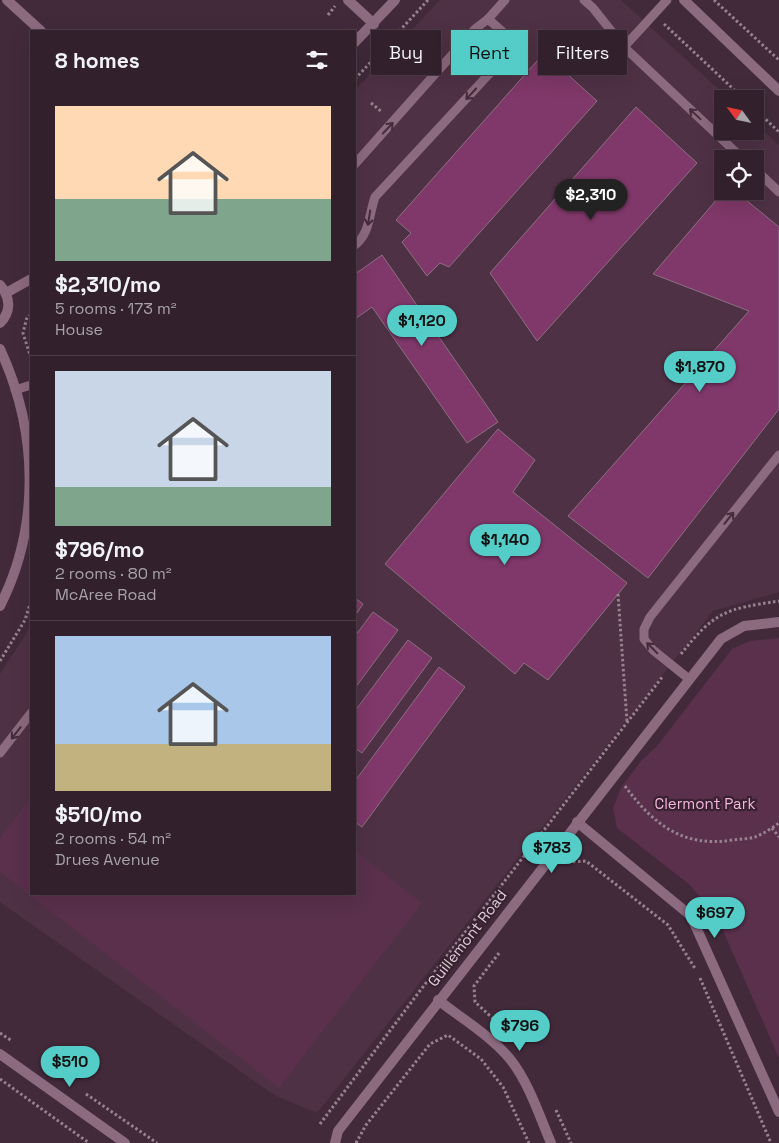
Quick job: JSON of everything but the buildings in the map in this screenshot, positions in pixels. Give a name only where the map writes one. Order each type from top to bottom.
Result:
[{"type":"street","points":[[8,0],[40,30]]},
{"type":"street","points":[[348,0],[374,24]]},
{"type":"street","points":[[356,41],[395,0]]},
{"type":"street","points":[[684,0],[779,91]]},
{"type":"street","points":[[0,323],[7,314],[8,307],[3,289],[30,279]]},
{"type":"street","points":[[0,350],[15,390],[30,452]]},
{"type":"street","points":[[0,606],[20,555],[29,512],[30,496]]},
{"type":"street","name":"Guillemont Road","points":[[335,1143],[338,1131],[438,1000],[721,639],[744,626],[779,622]]},
{"type":"street","points":[[576,822],[690,916],[779,1112]]},
{"type":"street","points":[[438,1000],[492,1042],[510,1059],[524,1080],[551,1143]]},
{"type":"street","points":[[0,1054],[125,1143]]},
{"type":"lane","points":[[356,163],[475,29],[488,19],[505,0]]},
{"type":"lane","points":[[584,0],[610,30]]},
{"type":"lane","points":[[627,44],[667,0]]},
{"type":"lane","points":[[356,244],[361,240],[368,227],[375,198],[514,48],[511,39],[488,19]]},
{"type":"lane","points":[[627,50],[734,150]]},
{"type":"lane","points":[[764,178],[779,192]]},
{"type":"lane","points":[[15,390],[30,385]]},
{"type":"lane","points":[[689,679],[644,639],[644,629],[779,455]]},
{"type":"lane","points":[[0,753],[30,714]]},
{"type":"path","points":[[356,78],[428,0]]},
{"type":"path","points":[[714,0],[779,60]]},
{"type":"path","points":[[654,15],[734,90]]},
{"type":"path","points":[[764,118],[779,132]]},
{"type":"path","points":[[30,316],[27,317],[23,333],[30,355]]},
{"type":"path","points":[[618,594],[627,722]]},
{"type":"path","points":[[320,1124],[396,1022],[702,627],[728,610],[778,601]]},
{"type":"path","points":[[0,661],[25,620],[30,603]]},
{"type":"path","points":[[622,782],[638,805],[657,823],[679,836],[715,843],[756,837],[779,824]]},
{"type":"path","points":[[772,828],[779,837]]},
{"type":"path","points":[[567,862],[587,859],[668,925],[696,969],[771,1143]]},
{"type":"path","points":[[503,947],[474,986],[475,1002],[517,1041]]},
{"type":"path","points":[[0,1032],[18,1045]]},
{"type":"path","points":[[356,1143],[366,1125],[430,1044],[448,1035],[481,1059],[503,1087],[529,1143]]},
{"type":"path","points":[[0,1079],[89,1143]]},
{"type":"path","points":[[80,1090],[157,1143]]},
{"type":"path","points":[[556,1108],[571,1143]]},
{"type":"shaded area","points":[[440,0],[621,0],[719,90],[714,90],[714,140],[764,140],[764,131],[779,145],[779,592],[713,611],[317,1113],[274,1095],[0,902],[0,674],[30,628],[30,895],[356,895],[356,89],[371,73],[371,75],[441,75],[441,30],[412,30]]},
{"type":"green space","name":"Clermont Park","points":[[779,638],[779,1058],[717,917],[690,885],[617,828],[613,808],[621,788],[641,761],[657,746],[732,649],[750,641]]},
{"type":"green space","points":[[30,799],[30,895],[356,895],[356,852],[422,903],[279,1088],[0,872],[0,838]]}]
